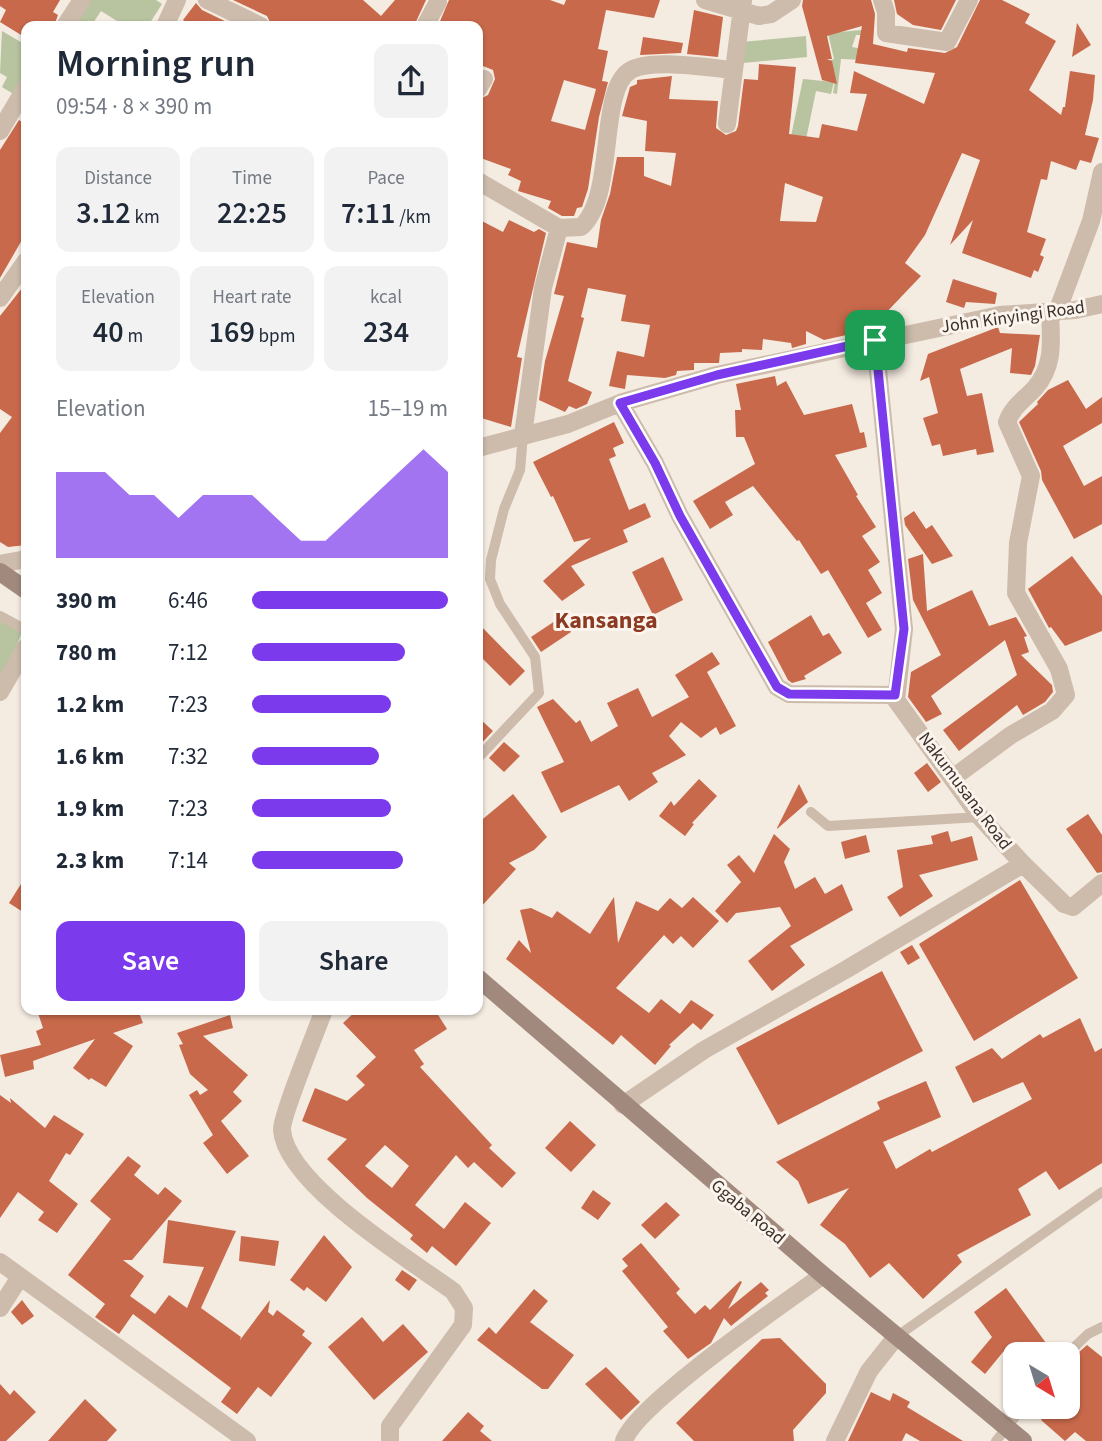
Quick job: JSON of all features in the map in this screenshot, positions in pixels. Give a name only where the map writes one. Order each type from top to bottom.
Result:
[{"type":"main road","points":[[0,572],[21,587]]},
{"type":"main road","name":"Ggaba Road","points":[[483,982],[896,1337],[1002,1434],[1023,1441]]},
{"type":"street","points":[[68,21],[82,0]]},
{"type":"street","points":[[167,21],[177,0]]},
{"type":"street","points":[[207,0],[251,21]]},
{"type":"street","points":[[705,0],[742,5],[759,16],[792,0]]},
{"type":"street","points":[[882,0],[886,12],[886,33],[947,42],[969,0]]},
{"type":"street","points":[[428,21],[438,2]]},
{"type":"street","points":[[727,124],[741,35],[742,5]]},
{"type":"street","points":[[483,184],[559,228],[581,227],[599,194],[610,117],[619,85],[631,70],[653,65],[734,70]]},
{"type":"street","points":[[0,131],[7,101]]},
{"type":"street","points":[[954,777],[1011,735],[1052,711],[1066,695],[1059,669],[1016,593],[1018,543],[1031,476],[1007,422],[1009,414],[1036,387],[1048,370],[1054,312],[1091,221],[1102,172]]},
{"type":"street","points":[[523,435],[543,288],[559,228]]},
{"type":"street","points":[[0,298],[21,268]]},
{"type":"street","name":"John Kinyingi Road","points":[[483,447],[568,424],[620,403],[717,375],[1000,315],[1100,307]]},
{"type":"street","points":[[620,403],[655,463],[680,516],[777,687],[789,694],[895,695],[904,629],[875,340]]},
{"type":"street","points":[[0,564],[21,560]]},
{"type":"street","points":[[0,692],[21,656]]},
{"type":"street","name":"Nakumusana Road","points":[[623,1105],[705,1050],[1023,864],[980,817],[895,695]]},
{"type":"street","points":[[1023,864],[1064,904],[1073,907],[1102,883]]},
{"type":"street","points":[[322,1015],[281,1129],[290,1155],[313,1184],[354,1220],[453,1291],[464,1308],[463,1325],[390,1426],[390,1441]]},
{"type":"street","points":[[0,1262],[247,1441]]},
{"type":"street","points":[[624,1441],[633,1424],[699,1366],[822,1275]]},
{"type":"street","points":[[0,1308],[20,1277]]},
{"type":"street","points":[[835,1441],[869,1371],[896,1337]]},
{"type":"lane","points":[[483,753],[539,693],[535,657],[500,604],[491,579],[491,560],[504,509],[520,470],[523,435]]},
{"type":"lane","points":[[0,617],[21,628]]},
{"type":"lane","points":[[811,812],[828,826],[980,817]]},
{"type":"lane","points":[[896,1337],[1102,1192]]},
{"type":"lane","points":[[1080,1342],[1102,1327]]},
{"type":"lane","points":[[1002,1434],[1014,1419]]},
{"type":"green space","points":[[89,0],[156,0],[162,4],[151,21],[117,21],[101,11],[94,21],[76,21]]},
{"type":"green space","points":[[862,30],[861,35],[856,35],[852,47],[868,50],[867,60],[841,59],[837,94],[833,93],[835,81],[821,64],[834,59],[828,33]]},
{"type":"green space","points":[[2,31],[21,42],[21,84],[15,95],[2,87],[7,77],[0,73]]},
{"type":"green space","points":[[806,36],[807,57],[743,63],[741,42]]},
{"type":"green space","points":[[803,79],[834,82],[831,94],[816,91],[805,144],[790,141]]},
{"type":"green space","points":[[0,620],[21,629],[21,635],[0,687]]},
{"type":"building","points":[[0,0],[60,0],[53,12],[58,15],[56,21],[21,21],[21,35],[0,22],[6,10],[0,6]]},
{"type":"building","points":[[233,0],[363,0],[381,16],[395,0],[426,0],[416,21],[270,21],[267,16]]},
{"type":"building","points":[[449,0],[550,0],[564,5],[566,0],[660,0],[654,18],[606,10],[598,49],[608,51],[602,81],[608,82],[599,117],[588,189],[582,207],[577,208],[574,216],[562,216],[548,208],[551,201],[518,191],[521,181],[508,175],[511,169],[483,159],[483,98],[488,95],[495,79],[493,70],[483,66],[483,21],[440,21]],"holes":[[[564,80],[596,89],[585,130],[551,121]]]},
{"type":"building","points":[[803,0],[871,0],[875,14],[873,44],[907,52],[908,48],[945,53],[957,47],[980,0],[1002,0],[1030,14],[1025,23],[1056,41],[1029,90],[1061,115],[1065,107],[1070,71],[1095,75],[1093,100],[1085,135],[1099,138],[1091,163],[1080,160],[1076,170],[1051,161],[1047,180],[1041,179],[1027,232],[1046,239],[1040,255],[1044,257],[1038,272],[1034,270],[1031,278],[962,253],[973,220],[950,245],[980,160],[962,153],[925,235],[905,263],[921,276],[882,317],[878,314],[860,332],[824,340],[806,331],[806,344],[792,348],[791,343],[763,339],[762,350],[742,349],[742,352],[720,353],[719,363],[694,363],[694,370],[677,371],[676,375],[665,378],[627,375],[625,389],[609,386],[617,351],[644,357],[650,325],[621,321],[626,295],[588,288],[581,317],[584,318],[568,381],[592,392],[587,404],[576,409],[569,406],[565,412],[539,400],[545,361],[564,296],[554,294],[567,242],[597,248],[601,220],[610,194],[617,157],[644,157],[644,176],[671,186],[676,153],[645,151],[647,121],[622,116],[630,87],[637,84],[637,80],[672,76],[669,99],[718,101],[716,128],[726,135],[736,131],[744,79],[758,80],[759,64],[796,67],[789,134],[819,138],[822,124],[857,131],[867,94],[850,93],[854,71],[924,104],[935,73],[855,63],[862,26],[827,36],[832,59],[827,59],[832,61],[837,84],[822,80],[802,6]],"holes":[[[785,183],[823,197],[816,222],[780,221]]]},
{"type":"building","points":[[894,0],[956,0],[941,30],[913,25],[897,14]]},
{"type":"building","points":[[196,3],[202,10],[225,21],[184,21]]},
{"type":"building","points":[[694,10],[723,17],[718,57],[687,54]]},
{"type":"building","points":[[1077,23],[1091,45],[1072,57]]},
{"type":"building","points":[[643,37],[683,43],[681,53],[640,55]]},
{"type":"building","points":[[19,120],[21,242],[0,278],[0,150]]},
{"type":"building","points":[[509,220],[534,232],[539,229],[546,233],[517,357],[522,358],[511,427],[483,419],[483,222],[503,232]]},
{"type":"building","points":[[953,279],[997,293],[995,304],[966,302],[964,308],[946,302]]},
{"type":"building","points":[[21,289],[21,546],[8,547],[0,542],[0,433],[12,417],[0,409],[0,316]]},
{"type":"building","points":[[998,327],[1000,333],[1040,335],[1035,366],[1031,375],[1010,373],[1012,348],[960,369],[967,396],[982,393],[994,452],[977,455],[976,449],[943,456],[940,444],[932,446],[923,418],[938,413],[929,377],[920,381],[928,354]]},
{"type":"building","points":[[775,376],[777,386],[786,381],[804,415],[852,404],[860,433],[864,432],[867,447],[835,455],[876,527],[862,536],[880,562],[868,570],[882,593],[866,603],[882,630],[868,638],[828,570],[821,574],[799,540],[797,541],[753,486],[725,502],[733,515],[710,529],[693,501],[755,464],[744,437],[736,437],[735,410],[741,410],[736,384]]},
{"type":"building","points":[[1068,380],[1086,409],[1102,397],[1102,423],[1063,446],[1084,486],[1102,476],[1102,524],[1074,539],[1042,480],[1041,471],[1019,422],[1048,390]]},
{"type":"building","points":[[614,422],[624,443],[613,448],[616,456],[609,459],[629,510],[645,503],[651,517],[623,530],[628,542],[571,566],[585,585],[562,601],[543,581],[591,538],[574,542],[553,496],[551,497],[533,462]]},
{"type":"building","points":[[914,511],[926,529],[932,525],[953,556],[932,564],[905,525],[904,518]]},
{"type":"building","points":[[923,554],[927,611],[972,590],[989,626],[1016,617],[1027,636],[1024,637],[1029,652],[1021,655],[1052,685],[1053,692],[1045,702],[1023,715],[1017,705],[959,751],[943,730],[1017,675],[1005,640],[931,696],[942,714],[926,722],[908,697],[911,672],[941,655],[913,600],[908,559]]},
{"type":"building","points":[[1072,556],[1102,596],[1102,631],[1065,646],[1051,627],[1049,628],[1028,589]]},
{"type":"building","points":[[663,557],[683,600],[653,615],[632,572]]},
{"type":"building","points":[[811,615],[823,636],[829,633],[842,653],[804,676],[806,679],[792,683],[768,642]]},
{"type":"building","points":[[561,617],[571,632],[541,652],[531,637]]},
{"type":"building","points":[[483,628],[525,671],[510,686],[483,659]]},
{"type":"building","points":[[712,652],[720,664],[707,672],[736,726],[720,735],[716,727],[701,738],[681,722],[669,736],[686,755],[652,773],[658,782],[629,801],[619,785],[561,813],[541,772],[564,762],[537,707],[553,699],[576,723],[580,720],[591,742],[618,726],[607,703],[638,688],[652,717],[689,697],[675,675]]},
{"type":"building","points":[[483,722],[493,731],[483,742]]},
{"type":"building","points":[[504,742],[520,756],[504,772],[489,758]]},
{"type":"building","points":[[927,763],[941,782],[928,792],[914,773]]},
{"type":"building","points":[[699,779],[717,796],[692,823],[694,824],[685,836],[659,816],[671,801],[674,806]]},
{"type":"building","points":[[799,784],[808,802],[777,829],[777,828]]},
{"type":"building","points":[[513,794],[547,837],[534,850],[509,863],[516,869],[483,905],[483,819]]},
{"type":"building","points":[[1088,814],[1102,835],[1102,872],[1097,873],[1066,829]]},
{"type":"building","points":[[948,831],[951,842],[972,836],[978,860],[919,875],[933,896],[900,917],[887,897],[903,887],[897,850],[933,844],[931,836]]},
{"type":"building","points":[[774,834],[790,849],[784,862],[795,889],[815,877],[825,894],[842,884],[853,910],[790,946],[805,965],[772,991],[748,961],[791,926],[780,907],[736,913],[727,923],[715,911],[741,882],[727,865],[739,855],[754,873]]},
{"type":"building","points":[[866,835],[870,852],[845,859],[841,842]]},
{"type":"building","points":[[1020,880],[1078,978],[974,1041],[919,944]]},
{"type":"building","points":[[21,884],[21,911],[9,903]]},
{"type":"building","points":[[614,897],[618,943],[636,901],[658,911],[670,898],[682,908],[693,897],[719,921],[693,948],[681,936],[673,944],[664,935],[616,988],[649,1013],[661,999],[680,1014],[691,1000],[714,1015],[701,1030],[693,1023],[669,1045],[671,1046],[655,1065],[621,1035],[613,1045],[506,959],[519,940],[531,953],[520,910],[531,908],[552,918],[557,911],[590,934]]},
{"type":"building","points":[[912,945],[920,958],[908,965],[900,952]]},
{"type":"building","points":[[882,971],[923,1051],[778,1125],[736,1048]]},
{"type":"building","points":[[39,1015],[140,1015],[143,1023],[113,1033],[133,1046],[106,1087],[91,1078],[89,1080],[73,1068],[95,1039],[33,1061],[34,1069],[5,1077],[0,1055],[41,1045],[36,1031],[43,1028]]},
{"type":"building","points":[[230,1015],[233,1028],[203,1036],[248,1075],[233,1092],[242,1101],[221,1121],[249,1156],[227,1174],[203,1143],[213,1135],[189,1095],[197,1090],[200,1095],[208,1090],[190,1074],[179,1045],[183,1044],[177,1033]]},
{"type":"building","points":[[352,1015],[438,1015],[447,1029],[414,1050],[424,1064],[420,1067],[492,1145],[489,1148],[516,1173],[502,1188],[474,1162],[468,1168],[456,1155],[415,1205],[444,1229],[465,1202],[491,1223],[456,1266],[432,1246],[427,1253],[410,1239],[413,1235],[367,1198],[327,1159],[347,1139],[302,1121],[315,1088],[347,1101],[365,1085],[356,1076],[376,1057],[343,1023]],"holes":[[[385,1145],[409,1166],[392,1188],[365,1166]]]},
{"type":"building","points":[[1080,1018],[1095,1052],[1102,1048],[1102,1163],[1059,1190],[1046,1171],[1018,1189],[1031,1215],[957,1255],[962,1262],[923,1299],[889,1263],[870,1278],[845,1244],[820,1225],[849,1188],[808,1204],[798,1181],[776,1162],[880,1109],[877,1102],[926,1081],[941,1117],[883,1142],[896,1169],[930,1149],[932,1152],[1032,1099],[1023,1082],[973,1103],[955,1067],[992,1048],[1002,1059],[1040,1034],[1043,1038]]},
{"type":"building","points":[[0,1095],[11,1103],[10,1098],[45,1128],[54,1115],[84,1134],[70,1155],[66,1153],[49,1181],[78,1204],[57,1233],[38,1220],[44,1212],[18,1192],[0,1218]]},
{"type":"building","points":[[570,1121],[596,1145],[571,1172],[545,1148]]},
{"type":"building","points":[[128,1156],[141,1166],[134,1175],[158,1195],[165,1187],[182,1201],[132,1260],[123,1260],[144,1276],[130,1296],[155,1314],[169,1295],[187,1308],[204,1267],[163,1263],[168,1220],[236,1231],[201,1308],[241,1337],[240,1340],[270,1300],[268,1312],[273,1316],[277,1310],[305,1331],[302,1335],[312,1343],[271,1397],[258,1387],[237,1414],[221,1402],[231,1388],[133,1314],[119,1334],[95,1317],[105,1304],[68,1275],[111,1219],[90,1201]]},
{"type":"building","points":[[593,1190],[611,1203],[598,1220],[581,1208]]},
{"type":"building","points":[[666,1202],[680,1215],[655,1239],[641,1225]]},
{"type":"building","points":[[324,1235],[352,1267],[326,1302],[307,1287],[304,1291],[290,1280]]},
{"type":"building","points":[[241,1236],[279,1241],[275,1266],[239,1261]]},
{"type":"building","points":[[641,1243],[680,1289],[676,1293],[695,1314],[705,1305],[710,1310],[740,1281],[742,1282],[728,1309],[761,1282],[769,1290],[765,1293],[768,1296],[731,1326],[724,1318],[711,1343],[688,1359],[663,1331],[668,1327],[622,1271],[628,1266],[622,1259]]},
{"type":"building","points":[[402,1270],[417,1280],[409,1291],[395,1280]]},
{"type":"building","points":[[1006,1288],[1045,1342],[1003,1342],[1003,1352],[985,1374],[971,1362],[992,1337],[974,1312]]},
{"type":"building","points":[[534,1289],[548,1301],[530,1322],[574,1355],[548,1389],[542,1389],[477,1340],[489,1327],[496,1334]]},
{"type":"building","points":[[22,1300],[34,1316],[22,1325],[11,1312]]},
{"type":"building","points":[[362,1317],[383,1342],[403,1324],[428,1352],[374,1400],[328,1347]]},
{"type":"building","points":[[780,1338],[826,1384],[826,1393],[793,1430],[794,1441],[694,1441],[676,1423],[762,1339]]},
{"type":"building","points":[[1087,1345],[1102,1357],[1102,1441],[1086,1441],[1075,1432],[1065,1441],[1041,1420],[1080,1419],[1080,1351]]},
{"type":"building","points":[[606,1367],[640,1402],[621,1420],[585,1384]]},
{"type":"building","points":[[0,1384],[10,1395],[14,1390],[36,1412],[6,1441],[0,1441]]},
{"type":"building","points":[[871,1392],[890,1401],[893,1393],[910,1402],[907,1407],[963,1441],[920,1441],[906,1433],[902,1441],[848,1441]]},
{"type":"building","points":[[85,1399],[117,1430],[107,1441],[48,1441]]},
{"type":"building","points":[[468,1412],[484,1426],[480,1431],[492,1441],[442,1441]]},
{"type":"district","name":"Kansanga","points":[[606,620]]},
{"type":"route","points":[[875,340],[904,629],[895,695],[789,694],[777,687],[680,516],[655,463],[620,403],[717,375],[875,340]]}]
